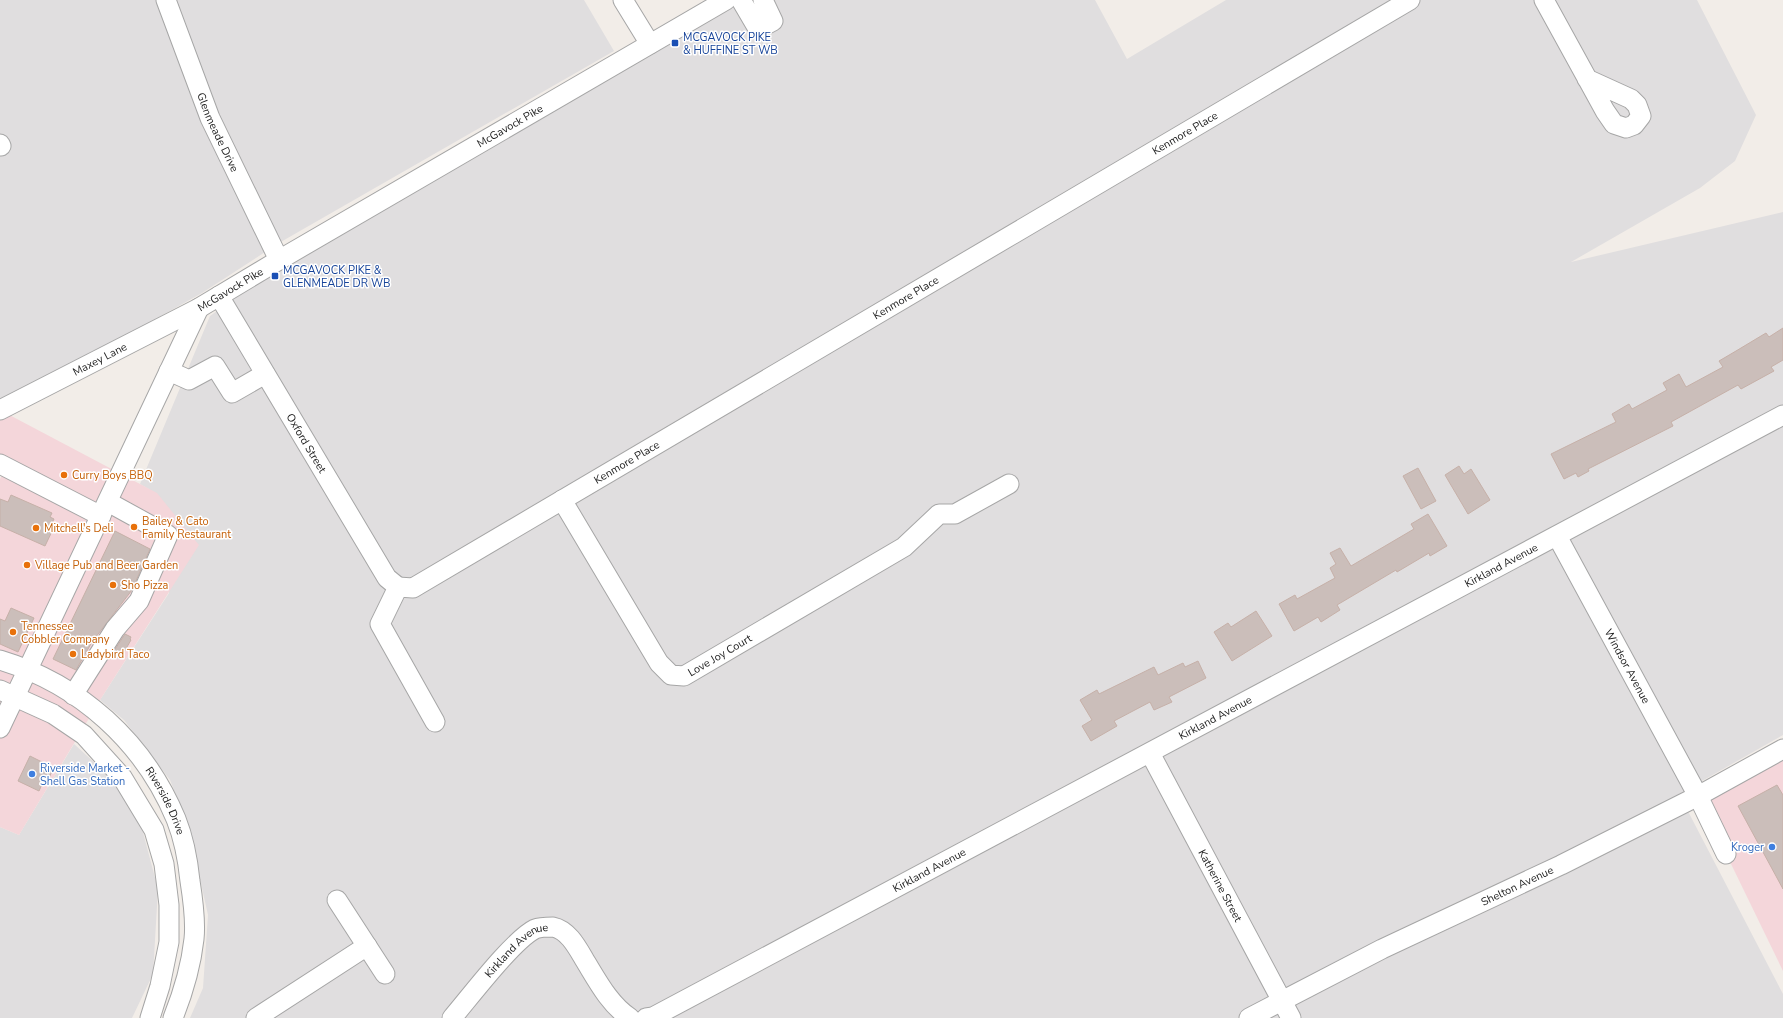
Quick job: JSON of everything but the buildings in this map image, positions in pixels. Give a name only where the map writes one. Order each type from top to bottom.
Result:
[{"type":"street","name":"Glenmeade Drive","points":[[166,0],[210,118],[279,260]]},
{"type":"street","points":[[623,0],[650,44]]},
{"type":"street","name":"McGavock Pike","points":[[0,728],[8,693],[29,669],[199,308],[726,0]]},
{"type":"street","points":[[741,0],[758,29],[773,20],[763,0]]},
{"type":"street","name":"Kenmore Place","points":[[398,587],[413,588],[1410,0]]},
{"type":"street","points":[[1544,0],[1586,79]]},
{"type":"street","name":"Oxford Street","points":[[219,296],[387,578],[398,587]]},
{"type":"street","name":"Maxey Lane","points":[[0,410],[199,308]]},
{"type":"street","points":[[169,372],[189,380],[215,366],[232,393],[265,374]]},
{"type":"street","name":"Kirkland Avenue","points":[[646,1018],[652,1017],[1150,753],[1783,415]]},
{"type":"street","points":[[0,464],[168,535],[139,601],[115,629],[73,695]]},
{"type":"street","name":"Love Joy Court","points":[[562,500],[659,663],[671,675],[684,676],[904,547],[939,514],[955,514],[1009,484]]},
{"type":"street","name":"Windsor Avenue","points":[[1557,536],[1698,796],[1726,854]]},
{"type":"street","points":[[398,587],[380,624],[435,722]]},
{"type":"street","name":"Riverside Drive","points":[[0,660],[29,669],[83,700],[120,731],[148,767],[162,790],[177,821],[188,862],[192,894],[194,938],[187,977],[173,1018]]},
{"type":"street","name":"Riverside Drive","points":[[8,693],[53,714],[84,735],[122,777],[154,830],[164,864],[169,905],[169,942],[160,986],[150,1018]]},
{"type":"street","name":"Shelton Avenue","points":[[1248,1018],[1382,948],[1561,865],[1698,796],[1783,749]]},
{"type":"street","name":"Katherine Street","points":[[1150,753],[1291,1018]]},
{"type":"street","points":[[337,900],[385,974]]},
{"type":"street","name":"Kirkland Avenue","points":[[452,1018],[517,942],[535,930],[553,927],[560,930],[574,943],[600,984],[619,1010],[630,1018]]},
{"type":"street","points":[[256,1018],[367,946]]},
{"type":"shaded area","points":[[0,0],[584,0],[614,51],[279,243],[202,293],[141,327],[142,332],[0,403]]},
{"type":"shaded area","points":[[743,0],[1095,0],[1127,59],[1226,0],[1697,0],[1756,115],[1735,161],[1700,188],[1571,262],[1783,212],[1783,735],[1679,794],[1783,994],[1783,1018],[190,1018],[203,988],[208,915],[188,825],[170,780],[124,720],[100,700],[169,593],[157,494],[140,484],[210,316],[243,292]]},
{"type":"shaded area","points":[[0,410],[157,493],[199,545],[100,700],[19,835],[0,827],[0,479],[3,473],[0,466]]},
{"type":"shaded area","points":[[74,744],[107,774],[140,821],[158,889],[153,974],[132,1018],[0,1018],[0,827],[19,835]]},
{"type":"shaded area","points":[[1783,749],[1783,971],[1698,796]]},
{"type":"place","name":"MCGAVOCK PIKE & HUFFINE ST WB","points":[[675,43]]},
{"type":"place","name":"MCGAVOCK PIKE & GLENMEADE DR WB","points":[[275,276]]},
{"type":"place","name":"Curry Boys BBQ","points":[[64,475]]},
{"type":"place","name":"Bailey & Cato Family Restaurant","points":[[134,527]]},
{"type":"place","name":"Mitchell's Deli","points":[[36,528]]},
{"type":"place","name":"Village Pub and Beer Garden","points":[[27,565]]},
{"type":"place","name":"Sho Pizza","points":[[113,585]]},
{"type":"place","name":"Tennessee Cobbler Company","points":[[13,632]]},
{"type":"place","name":"Ladybird Taco","points":[[73,654]]},
{"type":"place","name":"Riverside Market - Shell Gas Station","points":[[32,774]]},
{"type":"place","name":"Kroger","points":[[1772,847]]}]
